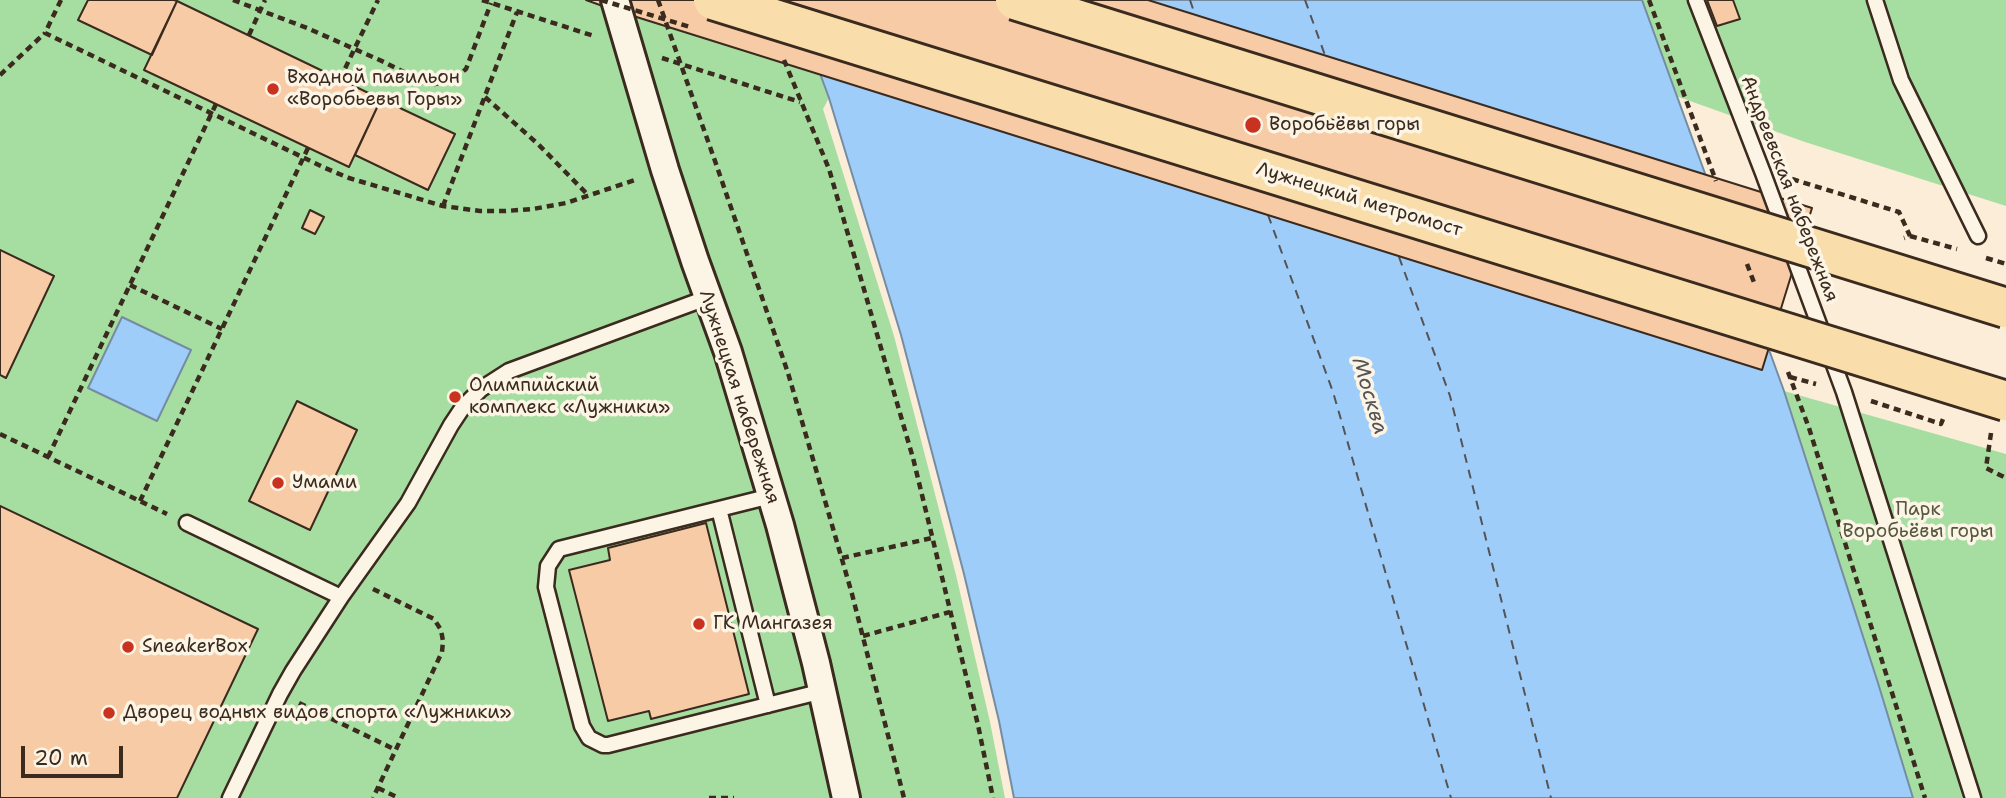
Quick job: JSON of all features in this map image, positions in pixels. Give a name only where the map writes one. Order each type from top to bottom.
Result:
[{"type":"main road","name":"Лужнецкий метромост","points":[[713,0],[1999,416]]},
{"type":"main road","points":[[1015,0],[2006,308]]},
{"type":"street","name":"Лужнецкая набережная","points":[[615,0],[665,170],[728,352],[790,560],[823,691],[846,798]]},
{"type":"lane","name":"Андреевская набережная","points":[[1696,0],[1844,392],[1973,798]]},
{"type":"lane","points":[[1875,0],[1901,80],[1978,236]]},
{"type":"lane","points":[[230,798],[280,694],[309,645],[408,503],[463,407],[481,389],[509,371],[709,297]]},
{"type":"lane","points":[[771,496],[559,549],[548,565],[546,587],[582,726],[586,735],[596,742],[608,745],[823,691]]},
{"type":"lane","points":[[719,509],[768,705]]},
{"type":"lane","points":[[187,523],[341,597]]},
{"type":"path","points":[[0,75],[45,33],[61,0]]},
{"type":"path","points":[[233,0],[355,48],[427,84],[452,81],[466,69],[491,3]]},
{"type":"path","points":[[249,35],[265,0]]},
{"type":"path","points":[[340,79],[378,0]]},
{"type":"path","points":[[482,0],[508,9]]},
{"type":"path","points":[[657,0],[788,373],[842,558],[904,798]]},
{"type":"path","points":[[1648,0],[1652,8]]},
{"type":"path","points":[[443,206],[517,12]]},
{"type":"path","points":[[45,33],[325,168],[349,178],[443,206],[506,211],[555,205],[665,170]]},
{"type":"path","points":[[781,50],[829,169],[913,458],[978,725],[993,798]]},
{"type":"path","points":[[485,97],[538,144],[588,195]]},
{"type":"path","points":[[48,457],[216,104]]},
{"type":"path","points":[[140,501],[307,148]]},
{"type":"path","points":[[1793,179],[1899,212],[1910,236]]},
{"type":"path","points":[[1900,239],[1910,236],[1972,253],[1978,236]]},
{"type":"path","points":[[130,285],[222,329]]},
{"type":"path","points":[[1790,377],[1809,428],[1924,798]]},
{"type":"path","points":[[1844,392],[1941,424]]},
{"type":"path","points":[[1999,416],[1986,468],[2006,478]]},
{"type":"path","points":[[0,434],[187,523]]},
{"type":"path","points":[[842,558],[932,538]]},
{"type":"path","points":[[354,580],[434,619],[441,630],[443,641],[442,652],[373,798]]},
{"type":"path","points":[[863,636],[950,612]]},
{"type":"path","points":[[280,694],[396,750]]},
{"type":"path","points":[[378,788],[399,798]]},
{"type":"path","points":[[709,798],[734,798]]},
{"type":"green space","name":"Олимпийский комплекс «Лужники»","points":[[0,0],[793,0],[829,98],[823,109],[894,336],[956,575],[1005,798],[0,798]]},
{"type":"green space","points":[[1642,0],[2006,0],[2006,206],[1805,142],[1676,96]]},
{"type":"green space","name":"Парк Воробьёвы горы","points":[[1784,391],[2006,454],[2006,798],[1913,798]]},
{"type":"water","name":"Москва","points":[[793,0],[1642,0],[1784,391],[1913,798],[1014,798],[999,721],[964,574],[901,335],[829,98]]},
{"type":"water","points":[[122,317],[191,350],[157,421],[88,388]]},
{"type":"building","points":[[88,0],[177,1],[152,55],[78,20]]},
{"type":"building","points":[[586,0],[1148,0],[1812,208],[1762,370]]},
{"type":"building","points":[[1707,0],[1733,0],[1740,19],[1717,26]]},
{"type":"building","name":"Входной павильон «Воробьевы Горы»","points":[[177,1],[381,99],[349,167],[144,70]]},
{"type":"building","points":[[381,99],[455,134],[428,190],[355,155]]},
{"type":"building","points":[[310,210],[324,217],[315,234],[302,228]]},
{"type":"building","points":[[0,250],[54,276],[6,378],[0,375]]},
{"type":"building","points":[[297,401],[357,430],[310,530],[249,501]]},
{"type":"building","name":"Дворец водных видов спорта «Лужники»","points":[[0,506],[258,629],[177,798],[0,798]]},
{"type":"building","points":[[706,523],[749,694],[651,719],[649,711],[608,721],[569,570],[610,560],[608,548]]},
{"type":"ferry route","points":[[1190,0],[1195,15]]},
{"type":"ferry route","points":[[1305,0],[1326,58]]},
{"type":"ferry route","points":[[1268,215],[1333,392],[1451,798]]},
{"type":"ferry route","points":[[1399,257],[1450,396],[1551,798]]},
{"type":"place","name":"Входной павильон «Воробьевы Горы»","points":[[273,89]]},
{"type":"place","name":"Воробьёвы горы","points":[[1253,125]]},
{"type":"place","name":"Олимпийский комплекс «Лужники»","points":[[455,397]]},
{"type":"place","name":"Умами","points":[[278,483]]},
{"type":"place","name":"ГК Мангазея","points":[[699,624]]},
{"type":"place","name":"SneakerBox","points":[[128,647]]},
{"type":"place","name":"Дворец водных видов спорта «Лужники»","points":[[109,713]]}]
